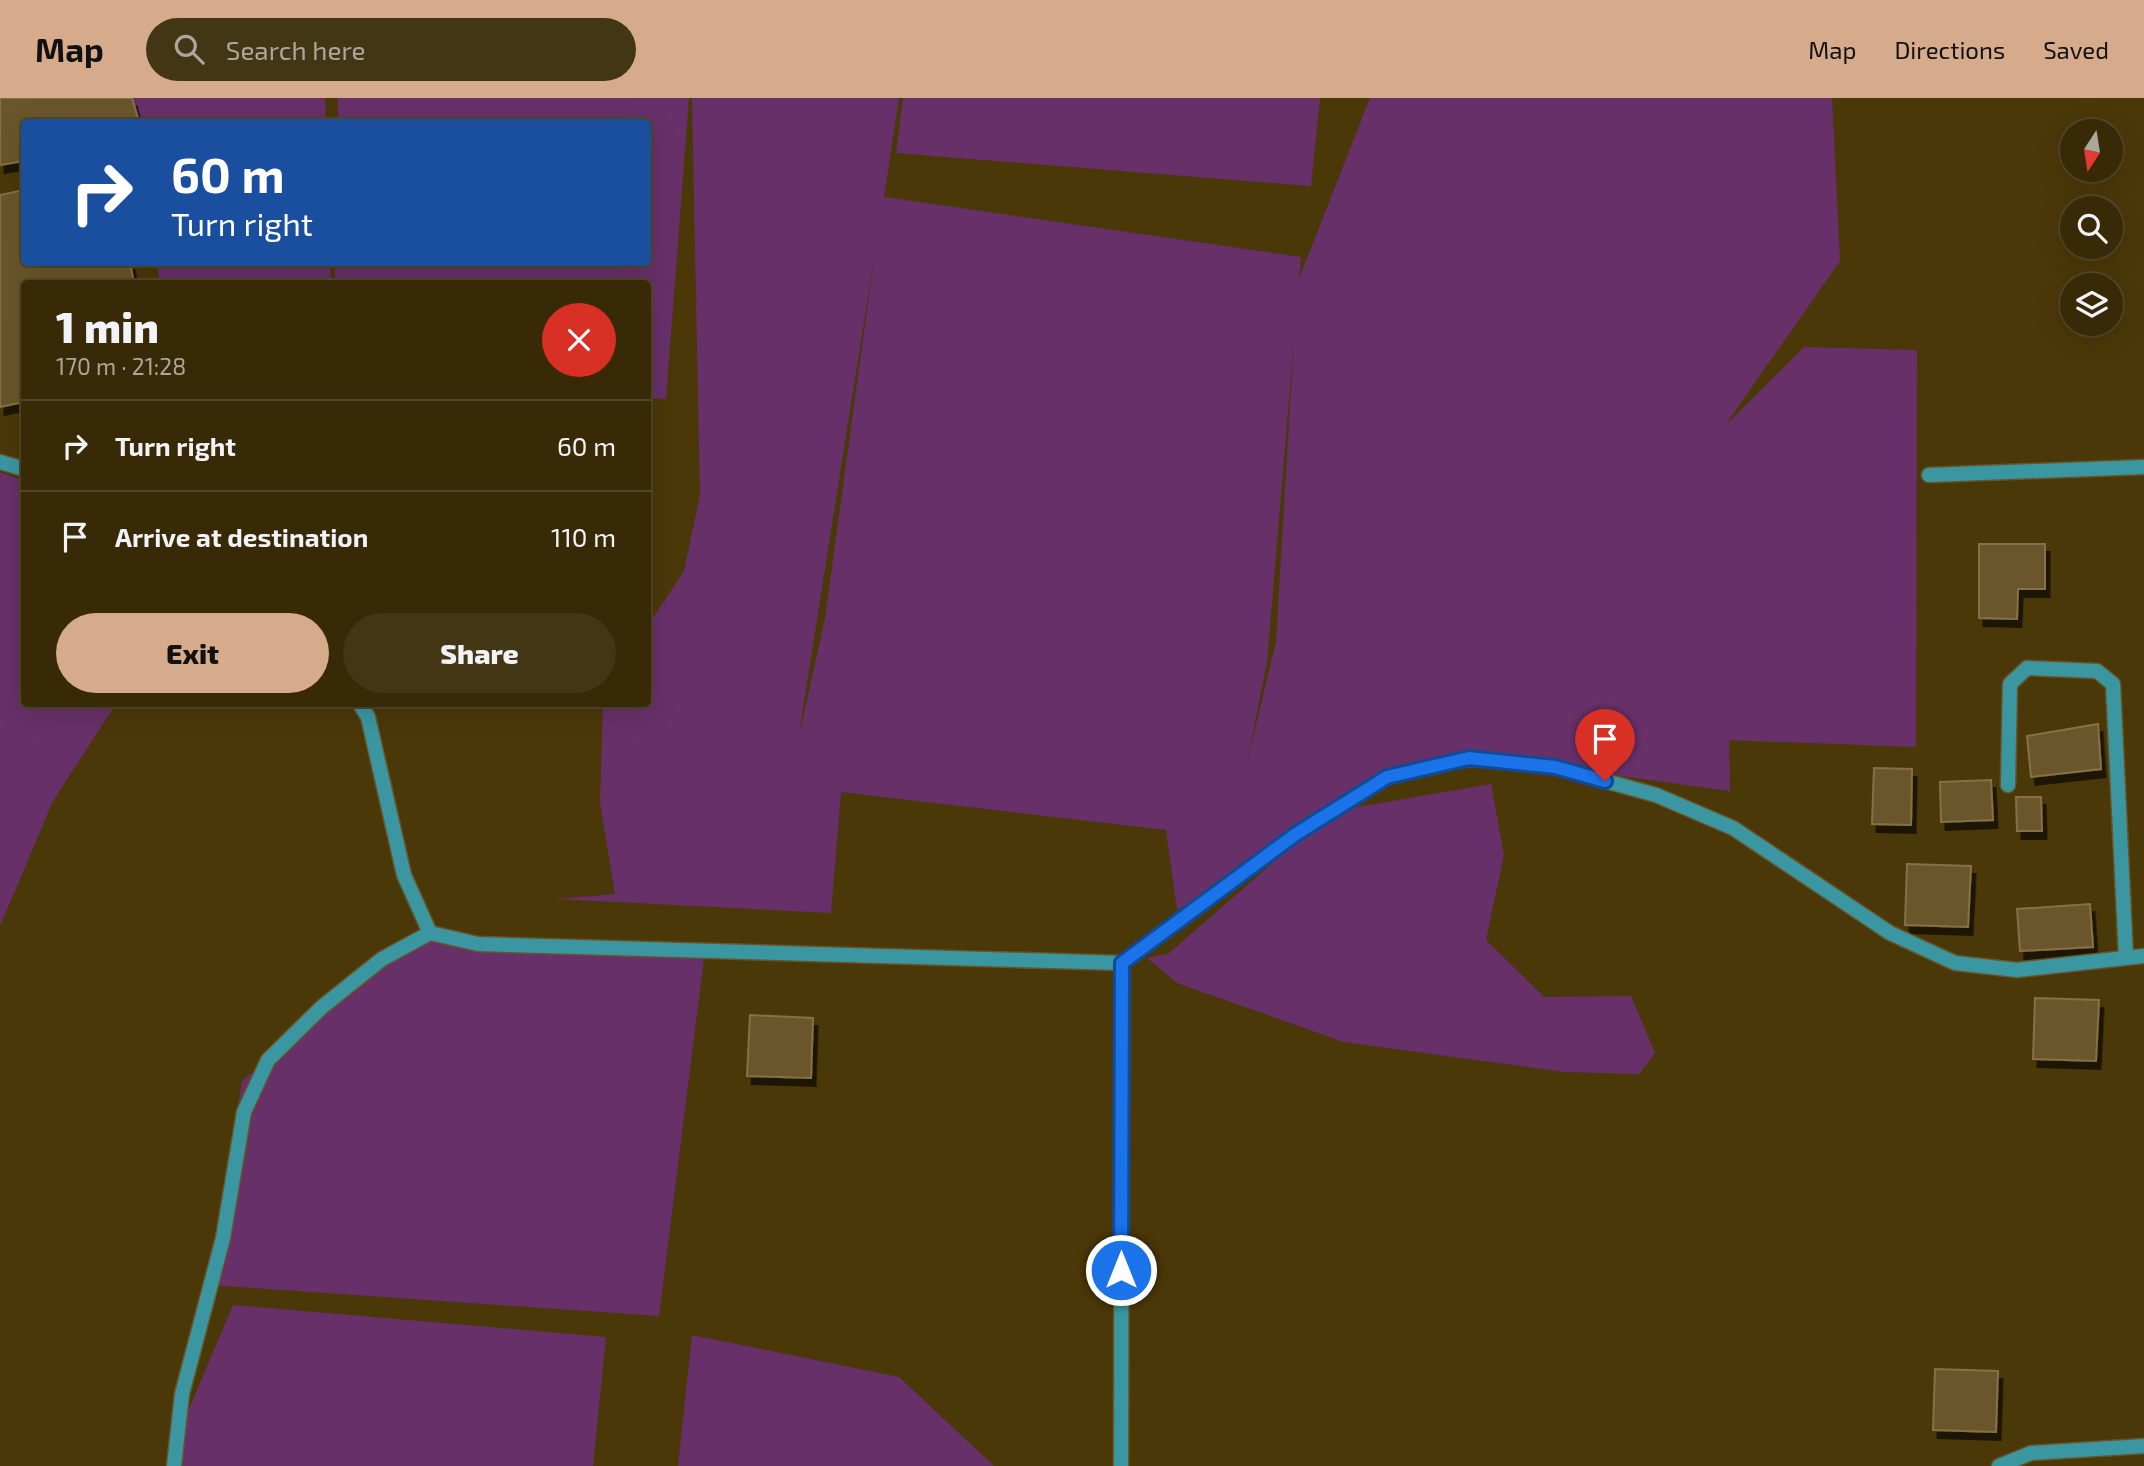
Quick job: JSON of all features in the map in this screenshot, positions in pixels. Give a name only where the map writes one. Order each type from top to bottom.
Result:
[{"type":"street","points":[[0,462],[21,468]]},
{"type":"street","points":[[1929,475],[2144,467]]},
{"type":"street","points":[[2008,785],[2010,684],[2027,668],[2097,671],[2113,684],[2126,958]]},
{"type":"street","points":[[362,707],[368,717],[404,875],[430,933]]},
{"type":"street","points":[[174,1466],[182,1394],[223,1238],[244,1112],[268,1060],[323,1007],[382,959],[430,933],[478,944],[1122,963],[1296,834],[1387,777],[1469,758],[1555,767],[1656,795],[1733,828],[1890,933],[1955,962],[2017,970],[2144,956]]},
{"type":"street","points":[[1121,1466],[1122,963]]},
{"type":"street","points":[[1999,1466],[2032,1453],[2144,1446]]},
{"type":"shaded area","points":[[132,98],[325,98],[326,119],[138,119]]},
{"type":"shaded area","points":[[338,98],[689,98],[666,399],[651,398],[651,280],[335,280],[335,266],[651,266],[651,119],[338,119]]},
{"type":"shaded area","points":[[692,98],[899,98],[884,197],[1301,257],[1299,279],[1370,98],[1832,98],[1840,261],[1724,427],[1804,347],[1917,350],[1916,747],[1729,740],[1730,791],[1555,767],[1420,769],[1352,808],[1491,784],[1504,855],[1486,940],[1544,997],[1631,996],[1655,1053],[1639,1074],[1565,1072],[1344,1042],[1177,983],[1147,958],[1168,954],[1300,839],[1177,910],[1166,830],[841,792],[831,913],[556,899],[615,894],[600,802],[603,707],[651,707],[651,620],[684,571],[700,495]],"holes":[[[875,252],[825,618],[800,727]],[[1294,340],[1276,642],[1248,758],[1267,662]]]},
{"type":"shaded area","points":[[903,98],[1320,98],[1311,186],[896,153]]},
{"type":"shaded area","points":[[157,266],[330,266],[331,280],[160,280]]},
{"type":"shaded area","points":[[0,472],[21,480],[21,707],[114,707],[53,801],[0,926]]},
{"type":"shaded area","points":[[430,933],[705,951],[659,1316],[210,1285],[242,1081],[382,959]]},
{"type":"shaded area","points":[[233,1305],[606,1337],[593,1466],[174,1466],[178,1435]]},
{"type":"shaded area","points":[[692,1335],[899,1377],[994,1466],[678,1466]]},
{"type":"building","points":[[0,98],[132,98],[138,119],[21,119],[21,162],[0,165]]},
{"type":"building","points":[[21,191],[21,266],[131,266],[133,280],[21,280],[21,403],[0,407],[0,195]]},
{"type":"building","points":[[1979,544],[2045,544],[2045,589],[2018,589],[2017,619],[1979,618]]},
{"type":"building","points":[[2098,724],[2101,769],[2031,777],[2027,736]]},
{"type":"building","points":[[1874,768],[1912,769],[1911,825],[1872,824]]},
{"type":"building","points":[[1991,780],[1993,820],[1941,822],[1940,782]]},
{"type":"building","points":[[2016,797],[2041,797],[2042,831],[2017,831]]},
{"type":"building","points":[[1907,864],[1971,866],[1968,927],[1905,925]]},
{"type":"building","points":[[2090,904],[2093,947],[2020,951],[2017,909]]},
{"type":"building","points":[[2035,998],[2099,1000],[2096,1061],[2033,1059]]},
{"type":"building","points":[[750,1015],[813,1018],[811,1078],[747,1076]]},
{"type":"building","points":[[1935,1369],[1998,1371],[1996,1432],[1933,1430]]},
{"type":"route","points":[[1121,1270],[1122,963],[1296,834],[1387,777],[1469,758],[1555,767],[1605,781]]}]
